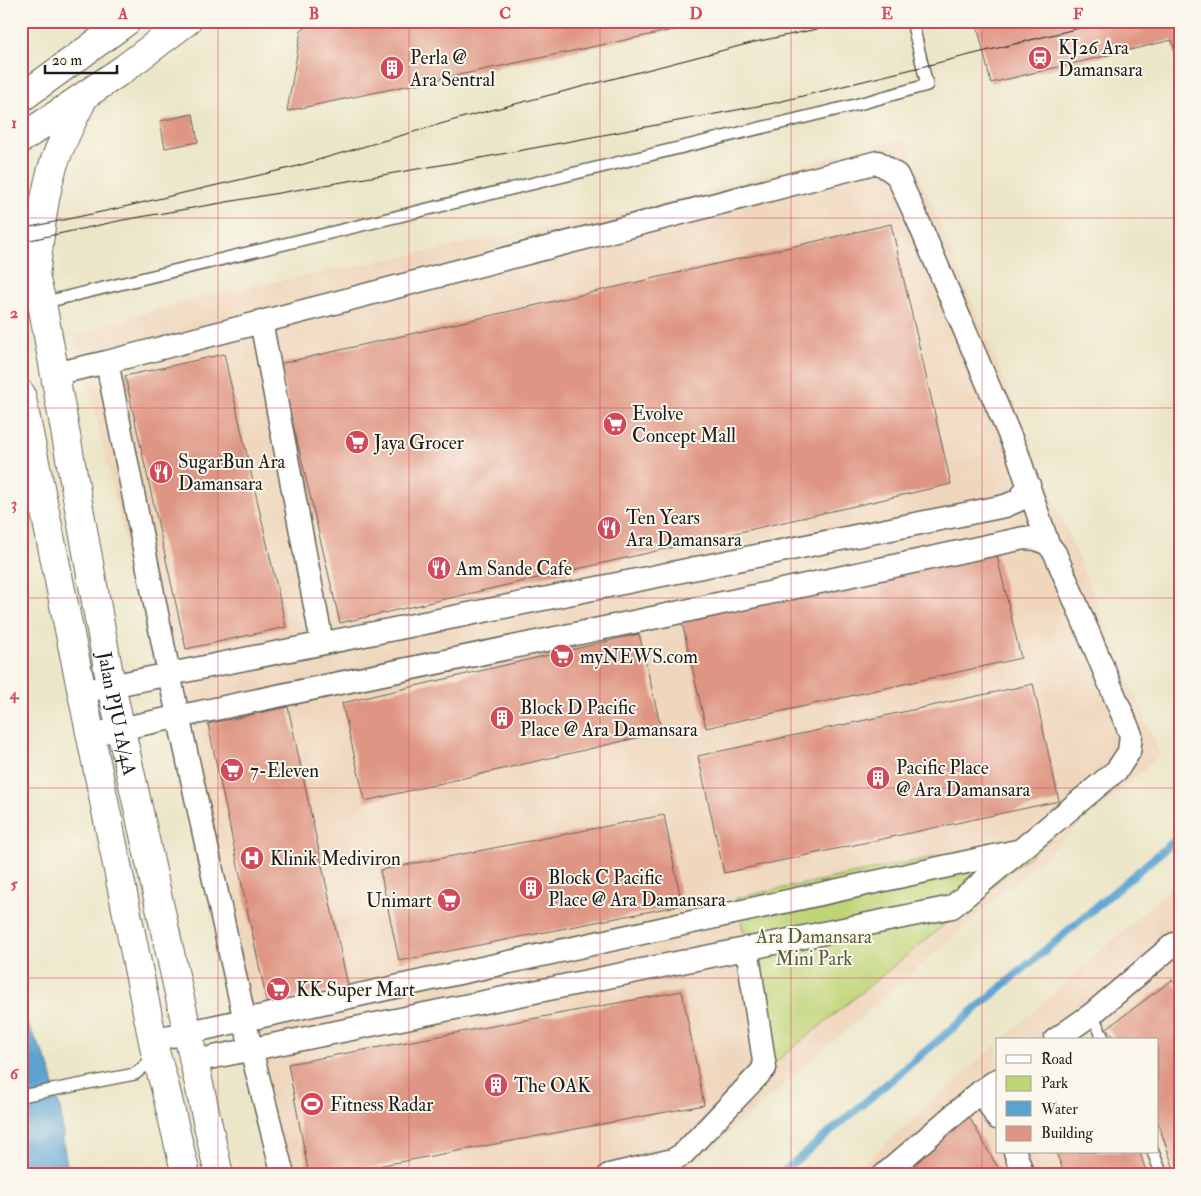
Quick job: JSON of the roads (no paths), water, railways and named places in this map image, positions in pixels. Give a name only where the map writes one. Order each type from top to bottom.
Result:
[{"type":"street","points":[[21,98],[128,21]]},
{"type":"street","points":[[21,140],[125,68],[187,21]]},
{"type":"street","points":[[36,276],[45,205],[53,167],[66,132],[84,97]]},
{"type":"street","points":[[54,374],[108,362],[878,162],[896,176],[916,216],[1018,455],[1048,544],[1055,553],[1131,735],[1129,752],[1118,770],[952,907],[194,1061]]},
{"type":"street","name":"Jalan PJU 1A/4A","points":[[21,251],[36,276],[42,303],[111,685],[219,1175]]},
{"type":"street","points":[[261,321],[322,643]]},
{"type":"street","points":[[108,362],[169,674],[251,1049],[283,1175]]},
{"type":"street","name":"Jalan PJU 1A/4A","points":[[21,394],[154,1045],[149,1080],[186,1175]]},
{"type":"street","points":[[81,692],[1005,506],[1019,500],[1029,485]]},
{"type":"street","points":[[90,735],[662,616],[1024,538],[1037,539],[1048,544]]},
{"type":"street","points":[[154,1045],[188,1032],[1020,850]]},
{"type":"street","points":[[1058,1038],[1092,1014],[1174,944],[1180,946]]},
{"type":"street","points":[[609,1175],[673,1160],[683,1154],[765,1068],[747,948]]},
{"type":"street","points":[[884,1175],[989,1085],[996,1114]]},
{"type":"street","points":[[1016,1154],[1023,1175]]},
{"type":"lane","points":[[42,303],[855,105],[927,85],[912,21]]},
{"type":"lane","points":[[1092,1014],[1103,1038]]},
{"type":"lane","points":[[21,1096],[115,1078],[149,1080]]},
{"type":"lane","points":[[1154,1154],[1162,1175]]},
{"type":"water","points":[[21,1005],[24,1018],[48,1062],[61,1113],[64,1148],[69,1175],[21,1175]]},
{"type":"waterway","points":[[779,1175],[1180,836]]},
{"type":"tram line","points":[[21,229],[294,167],[461,118],[755,42],[855,21]]},
{"type":"tram line","points":[[21,242],[123,220],[475,159],[774,103],[1108,21]]},
{"type":"place","name":"KJ26 Ara Damansara","points":[[1040,58]]},
{"type":"place","name":"Perla @ Ara Sentral","points":[[392,68]]},
{"type":"place","name":"Evolve Concept Mall","points":[[615,424]]},
{"type":"place","name":"Jaya Grocer","points":[[357,442]]},
{"type":"place","name":"SugarBun Ara Damansara","points":[[161,472]]},
{"type":"place","name":"Ten Years Ara Damansara","points":[[609,528]]},
{"type":"place","name":"Am Sande Cafe","points":[[439,568]]},
{"type":"place","name":"myNEWS.com","points":[[562,656]]},
{"type":"place","name":"Block D Pacific Place @ Ara Damansara","points":[[502,718]]},
{"type":"place","name":"7-Eleven","points":[[232,770]]},
{"type":"place","name":"Pacific Place @ Ara Damansara","points":[[878,778]]},
{"type":"place","name":"Klinik Mediviron","points":[[252,858]]},
{"type":"place","name":"Block C Pacific Place @ Ara Damansara","points":[[531,888]]},
{"type":"place","name":"Unimart","points":[[449,900]]},
{"type":"place","name":"KK Super Mart","points":[[278,989]]},
{"type":"place","name":"The OAK","points":[[496,1085]]},
{"type":"place","name":"Fitness Radar","points":[[312,1104]]},
{"type":"park label","name":"Ara Damansara Mini Park","points":[[814,947]]}]
